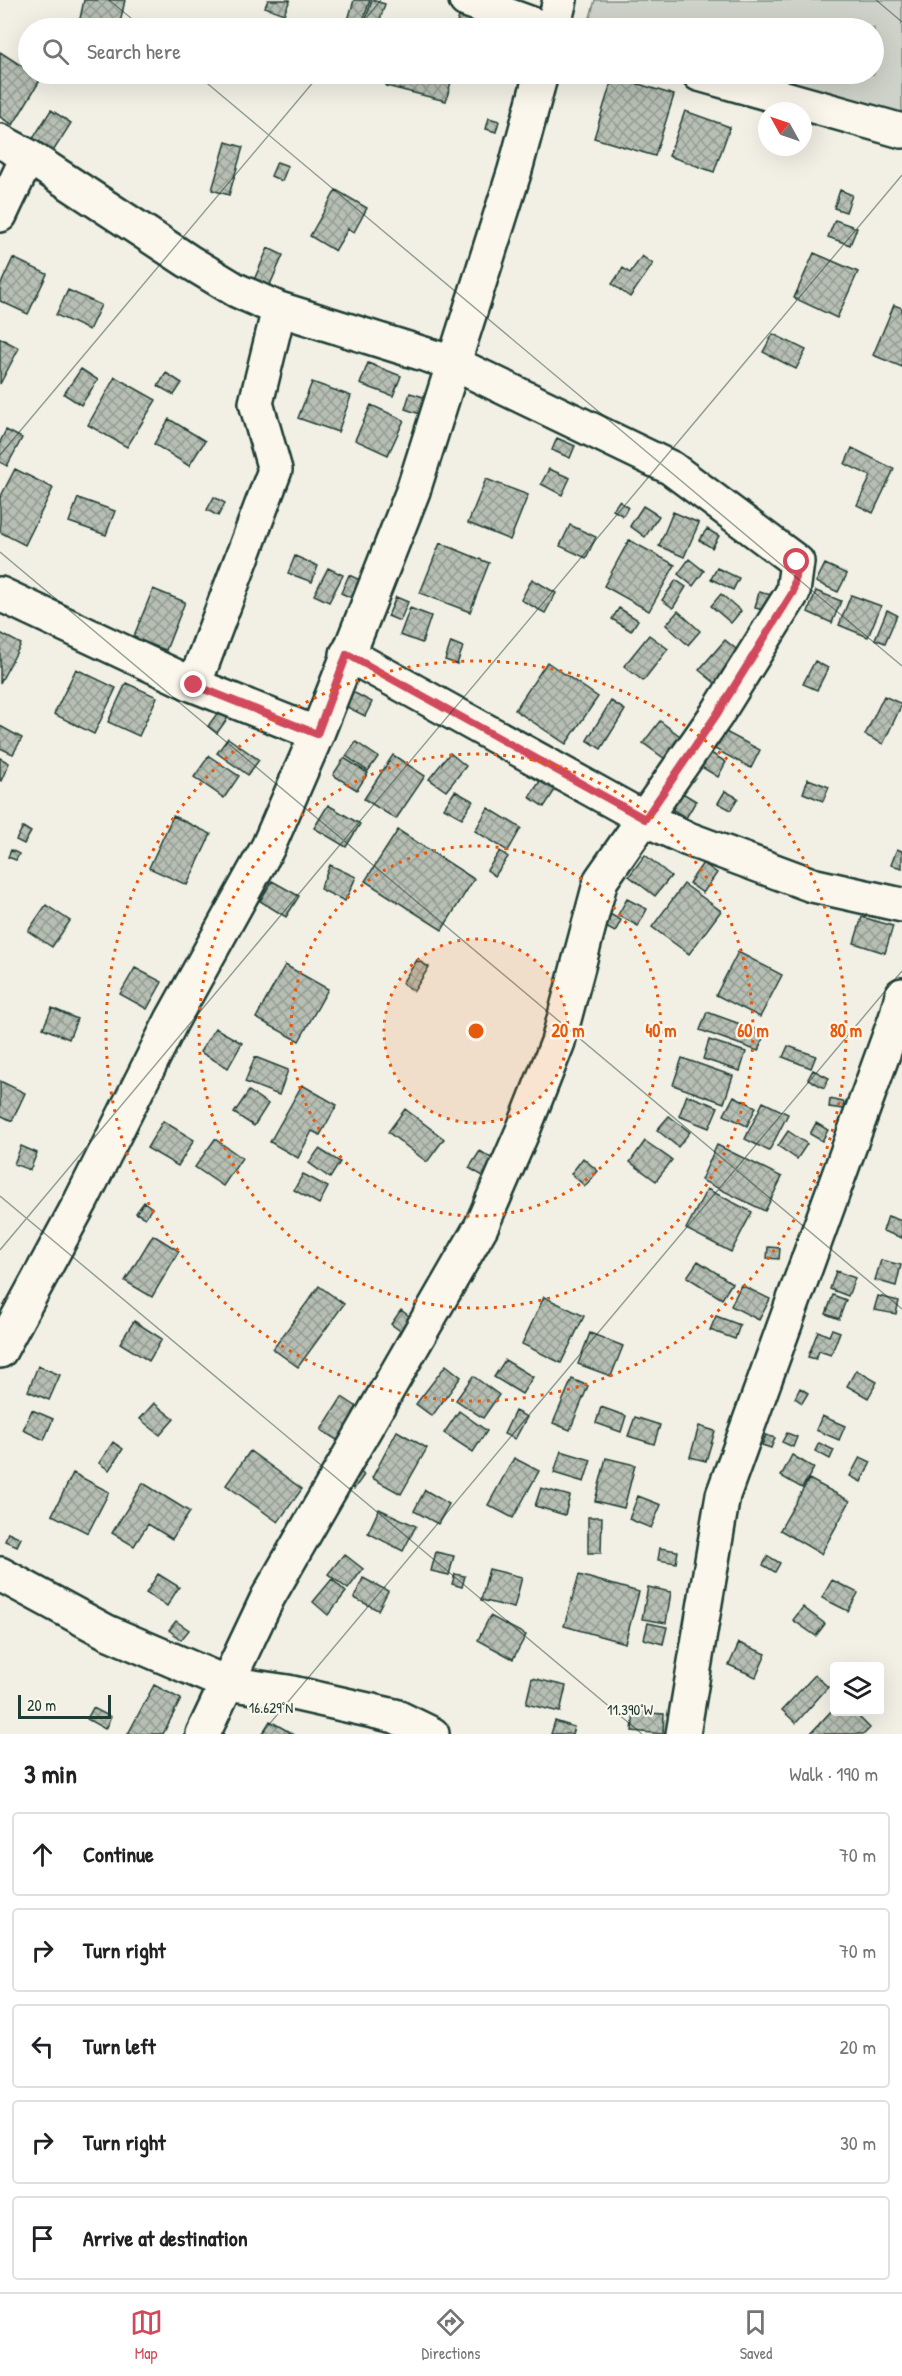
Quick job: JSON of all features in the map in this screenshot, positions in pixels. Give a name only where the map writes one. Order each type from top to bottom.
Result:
[{"type":"street","points":[[465,0],[515,18]]},
{"type":"street","points":[[556,18],[560,0]]},
{"type":"street","points":[[0,1351],[81,1201],[172,1020],[268,847],[317,734],[413,491],[515,170],[538,84]]},
{"type":"street","points":[[735,84],[902,131]]},
{"type":"street","points":[[0,215],[14,149],[236,290],[279,309],[453,363],[671,468],[797,562],[793,592],[717,714],[601,880],[558,1042],[481,1227],[268,1597],[203,1734]]},
{"type":"street","points":[[194,685],[275,470],[256,403],[279,309]]},
{"type":"street","points":[[0,594],[194,685],[317,734]]},
{"type":"street","points":[[347,654],[645,819],[688,839],[812,885],[902,905]]},
{"type":"street","points":[[683,1734],[723,1495],[900,1011]]},
{"type":"street","points":[[0,1574],[107,1632],[226,1683],[288,1692],[395,1716],[432,1734]]},
{"type":"shaded area","points":[[595,0],[902,0],[902,113],[792,84],[884,84],[884,18],[590,18]]},
{"type":"building","points":[[84,0],[125,0],[121,18],[80,18]]},
{"type":"building","points":[[268,0],[290,0],[284,14],[265,7]]},
{"type":"building","points":[[354,0],[370,0],[364,18],[349,18]]},
{"type":"building","points":[[372,0],[385,4],[381,18],[366,18]]},
{"type":"building","points":[[0,52],[18,64],[18,84],[38,84],[13,125],[0,117]]},
{"type":"building","points":[[386,84],[450,84],[446,101],[386,86]]},
{"type":"building","points":[[611,84],[639,84],[674,95],[655,156],[594,138]]},
{"type":"building","points":[[51,110],[71,123],[52,153],[32,140]]},
{"type":"building","points":[[685,111],[730,127],[714,172],[669,156]]},
{"type":"building","points":[[489,118],[499,121],[496,132],[486,129]]},
{"type":"building","points":[[226,142],[243,147],[229,195],[212,190]]},
{"type":"building","points":[[277,162],[288,166],[282,181],[271,176]]},
{"type":"building","points":[[336,190],[367,208],[354,232],[348,229],[335,251],[310,236]]},
{"type":"building","points":[[840,190],[852,195],[846,212],[834,208]]},
{"type":"building","points":[[835,220],[857,228],[850,245],[828,237]]},
{"type":"building","points":[[268,248],[283,255],[269,287],[254,280]]},
{"type":"building","points":[[814,253],[858,272],[837,318],[794,298]]},
{"type":"building","points":[[642,256],[653,264],[630,297],[612,284],[623,268],[630,273]]},
{"type":"building","points":[[13,258],[47,274],[28,314],[0,301],[0,286]]},
{"type":"building","points":[[68,290],[101,305],[89,330],[56,315]]},
{"type":"building","points":[[894,305],[902,308],[902,367],[873,355]]},
{"type":"building","points":[[773,334],[806,350],[796,369],[763,352]]},
{"type":"building","points":[[0,338],[19,348],[0,384]]},
{"type":"building","points":[[368,363],[401,376],[393,396],[360,384]]},
{"type":"building","points":[[81,369],[98,380],[81,405],[64,394]]},
{"type":"building","points":[[166,373],[182,383],[174,395],[158,386]]},
{"type":"building","points":[[115,377],[156,400],[127,447],[88,425]]},
{"type":"building","points":[[312,382],[351,396],[338,432],[298,418]]},
{"type":"building","points":[[410,393],[431,399],[426,416],[405,409]]},
{"type":"building","points":[[371,405],[404,420],[388,455],[355,440]]},
{"type":"building","points":[[169,419],[205,441],[189,466],[154,444]]},
{"type":"building","points":[[6,430],[22,438],[7,466],[0,462],[0,442]]},
{"type":"building","points":[[557,438],[575,446],[570,458],[552,450]]},
{"type":"building","points":[[852,448],[894,469],[873,513],[857,505],[871,476],[845,464]]},
{"type":"building","points":[[15,469],[53,488],[25,545],[0,532],[0,498]]},
{"type":"building","points":[[549,469],[570,478],[562,495],[541,484]]},
{"type":"building","points":[[486,479],[528,495],[510,540],[468,523]]},
{"type":"building","points":[[214,497],[225,503],[218,516],[207,510]]},
{"type":"building","points":[[78,498],[115,511],[106,535],[69,522]]},
{"type":"building","points":[[619,501],[628,507],[623,516],[613,510]]},
{"type":"building","points":[[643,506],[659,516],[645,537],[630,526]]},
{"type":"building","points":[[673,512],[699,523],[684,557],[659,546]]},
{"type":"building","points":[[570,525],[596,537],[586,558],[560,546]]},
{"type":"building","points":[[707,529],[719,536],[712,548],[699,540]]},
{"type":"building","points":[[629,540],[675,565],[649,611],[604,586]]},
{"type":"building","points":[[440,543],[489,563],[470,612],[420,593]]},
{"type":"building","points":[[295,556],[318,566],[312,582],[288,573]]},
{"type":"building","points":[[689,559],[704,571],[693,586],[678,574]]},
{"type":"building","points":[[825,564],[847,574],[838,592],[816,582]]},
{"type":"building","points":[[328,568],[343,575],[329,602],[314,595]]},
{"type":"building","points":[[717,568],[739,578],[733,590],[711,579]]},
{"type":"building","points":[[349,575],[360,580],[352,598],[341,593]]},
{"type":"building","points":[[532,579],[556,593],[545,613],[521,600]]},
{"type":"building","points":[[676,580],[686,587],[673,608],[662,600]]},
{"type":"building","points":[[153,589],[185,602],[166,650],[133,638]]},
{"type":"building","points":[[816,591],[841,601],[832,623],[808,612]]},
{"type":"building","points":[[759,592],[772,595],[767,611],[755,608]]},
{"type":"building","points":[[721,594],[741,611],[731,623],[711,606]]},
{"type":"building","points":[[851,595],[881,606],[868,637],[839,625]]},
{"type":"building","points":[[396,597],[408,602],[400,621],[388,616]]},
{"type":"building","points":[[410,608],[431,616],[422,643],[400,635]]},
{"type":"building","points":[[619,608],[638,620],[631,631],[612,619]]},
{"type":"building","points":[[887,610],[897,615],[885,643],[875,639]]},
{"type":"building","points":[[678,611],[700,631],[688,645],[666,625]]},
{"type":"building","points":[[0,633],[21,644],[0,683]]},
{"type":"building","points":[[649,635],[668,649],[643,681],[624,666]]},
{"type":"building","points":[[725,640],[740,652],[715,683],[699,670]]},
{"type":"building","points":[[451,642],[463,647],[457,664],[445,660]]},
{"type":"building","points":[[815,661],[828,668],[817,690],[803,684]]},
{"type":"building","points":[[547,662],[598,697],[566,744],[515,710]]},
{"type":"building","points":[[76,669],[116,688],[94,734],[54,714]]},
{"type":"building","points":[[126,683],[157,697],[139,736],[108,722]]},
{"type":"building","points":[[349,690],[372,702],[365,716],[341,704]]},
{"type":"building","points":[[884,696],[902,704],[883,744],[865,735]]},
{"type":"building","points":[[611,701],[625,710],[601,749],[587,740]]},
{"type":"building","points":[[221,708],[230,715],[217,733],[208,726]]},
{"type":"building","points":[[660,721],[688,742],[672,764],[643,743]]},
{"type":"building","points":[[0,726],[22,738],[13,754],[0,748]]},
{"type":"building","points":[[720,729],[760,750],[751,768],[711,747]]},
{"type":"building","points":[[228,738],[259,760],[248,775],[217,753]]},
{"type":"building","points":[[356,742],[378,757],[368,771],[346,756]]},
{"type":"building","points":[[704,749],[726,762],[718,777],[695,763]]},
{"type":"building","points":[[450,753],[466,766],[446,791],[429,779]]},
{"type":"building","points":[[393,755],[425,776],[396,819],[364,799]]},
{"type":"building","points":[[209,756],[239,776],[224,798],[194,777]]},
{"type":"building","points":[[0,758],[9,763],[1,781],[0,780]]},
{"type":"building","points":[[344,758],[368,773],[357,790],[333,775]]},
{"type":"building","points":[[808,779],[829,787],[823,801],[803,793]]},
{"type":"building","points":[[541,780],[555,790],[544,807],[529,797]]},
{"type":"building","points":[[455,791],[473,801],[462,818],[444,808]]},
{"type":"building","points":[[725,791],[738,798],[731,810],[718,803]]},
{"type":"building","points":[[681,792],[696,801],[686,818],[670,808]]},
{"type":"building","points":[[328,805],[360,824],[346,847],[314,828]]},
{"type":"building","points":[[488,808],[521,828],[508,851],[475,831]]},
{"type":"building","points":[[173,816],[211,834],[187,885],[149,868]]},
{"type":"building","points":[[23,827],[31,832],[24,844],[16,840]]},
{"type":"building","points":[[398,830],[474,879],[442,930],[365,881]]},
{"type":"building","points":[[897,849],[902,851],[902,868],[891,865]]},
{"type":"building","points":[[11,850],[19,854],[16,860],[8,857]]},
{"type":"building","points":[[500,851],[508,857],[495,876],[487,870]]},
{"type":"building","points":[[645,855],[671,876],[655,896],[629,876]]},
{"type":"building","points":[[703,863],[717,873],[703,893],[689,883]]},
{"type":"building","points":[[330,865],[356,877],[345,901],[320,889]]},
{"type":"building","points":[[272,881],[299,896],[286,917],[260,901]]},
{"type":"building","points":[[684,884],[721,911],[689,954],[652,927]]},
{"type":"building","points":[[627,899],[647,909],[638,926],[618,915]]},
{"type":"building","points":[[46,905],[70,921],[52,947],[28,931]]},
{"type":"building","points":[[604,911],[621,920],[615,932],[598,923]]},
{"type":"building","points":[[862,917],[893,926],[885,953],[854,943]]},
{"type":"building","points":[[738,952],[782,975],[760,1017],[716,995]]},
{"type":"building","points":[[417,960],[429,967],[414,991],[402,983]]},
{"type":"building","points":[[285,965],[328,989],[299,1041],[256,1018]]},
{"type":"building","points":[[135,968],[162,982],[147,1009],[120,994]]},
{"type":"building","points":[[52,1008],[77,1019],[69,1039],[43,1028]]},
{"type":"building","points":[[707,1012],[765,1033],[758,1051],[700,1030]]},
{"type":"building","points":[[215,1028],[242,1043],[228,1068],[200,1052]]},
{"type":"building","points":[[709,1040],[746,1052],[740,1071],[703,1059]]},
{"type":"building","points":[[788,1046],[816,1056],[811,1068],[783,1057]]},
{"type":"building","points":[[255,1057],[288,1070],[279,1095],[245,1082]]},
{"type":"building","points":[[682,1058],[733,1076],[724,1103],[673,1085]]},
{"type":"building","points":[[813,1070],[829,1078],[824,1088],[808,1079]]},
{"type":"building","points":[[0,1081],[25,1093],[12,1121],[0,1115]]},
{"type":"building","points":[[302,1085],[337,1105],[320,1135],[312,1131],[298,1158],[270,1142]]},
{"type":"building","points":[[249,1091],[268,1104],[254,1126],[234,1113]]},
{"type":"building","points":[[687,1095],[718,1107],[709,1128],[679,1116]]},
{"type":"building","points":[[734,1096],[756,1107],[747,1126],[724,1115]]},
{"type":"building","points":[[830,1099],[844,1102],[843,1109],[829,1107]]},
{"type":"building","points":[[763,1102],[788,1114],[769,1151],[745,1139]]},
{"type":"building","points":[[405,1109],[444,1139],[427,1162],[388,1132]]},
{"type":"building","points":[[669,1116],[690,1132],[678,1147],[657,1130]]},
{"type":"building","points":[[163,1121],[194,1140],[178,1166],[147,1148]]},
{"type":"building","points":[[816,1123],[828,1130],[822,1141],[810,1134]]},
{"type":"building","points":[[788,1131],[807,1144],[797,1159],[778,1146]]},
{"type":"building","points":[[215,1139],[242,1158],[223,1186],[195,1167]]},
{"type":"building","points":[[645,1141],[672,1160],[656,1181],[630,1162]]},
{"type":"building","points":[[717,1145],[782,1177],[765,1211],[701,1180]]},
{"type":"building","points":[[21,1146],[37,1153],[30,1170],[14,1164]]},
{"type":"building","points":[[319,1149],[340,1162],[330,1178],[309,1163]]},
{"type":"building","points":[[480,1151],[493,1159],[483,1176],[469,1168]]},
{"type":"building","points":[[583,1158],[598,1171],[585,1186],[571,1174]]},
{"type":"building","points":[[303,1174],[328,1187],[319,1204],[294,1190]]},
{"type":"building","points":[[707,1189],[752,1212],[731,1252],[686,1229]]},
{"type":"building","points":[[144,1202],[152,1208],[145,1218],[136,1213]]},
{"type":"building","points":[[888,1216],[902,1221],[902,1238],[883,1231]]},
{"type":"building","points":[[153,1235],[179,1251],[152,1297],[125,1281]]},
{"type":"building","points":[[768,1247],[780,1248],[779,1259],[767,1258]]},
{"type":"building","points":[[881,1260],[901,1265],[896,1286],[875,1280]]},
{"type":"building","points":[[698,1261],[732,1283],[722,1299],[687,1277]]},
{"type":"building","points":[[836,1271],[855,1278],[848,1296],[830,1289]]},
{"type":"building","points":[[741,1285],[770,1299],[759,1320],[731,1306]]},
{"type":"building","points":[[319,1286],[344,1304],[298,1367],[273,1349]]},
{"type":"building","points":[[833,1295],[846,1300],[839,1319],[826,1314]]},
{"type":"building","points":[[878,1296],[899,1301],[896,1314],[874,1310]]},
{"type":"building","points":[[544,1297],[584,1316],[561,1363],[522,1344]]},
{"type":"building","points":[[401,1310],[413,1319],[403,1333],[391,1324]]},
{"type":"building","points":[[716,1316],[740,1325],[735,1339],[710,1330]]},
{"type":"building","points":[[134,1321],[162,1339],[149,1361],[120,1343]]},
{"type":"building","points":[[832,1329],[840,1332],[831,1355],[819,1351],[816,1359],[808,1357],[818,1331],[829,1336]]},
{"type":"building","points":[[590,1333],[623,1346],[611,1376],[578,1364]]},
{"type":"building","points":[[505,1360],[533,1377],[522,1394],[494,1377]]},
{"type":"building","points":[[446,1365],[461,1377],[432,1416],[416,1404]]},
{"type":"building","points":[[38,1366],[60,1375],[49,1400],[28,1391]]},
{"type":"building","points":[[856,1370],[877,1382],[868,1398],[847,1386]]},
{"type":"building","points":[[473,1376],[499,1395],[483,1418],[456,1400]]},
{"type":"building","points":[[572,1379],[588,1386],[570,1430],[553,1423]]},
{"type":"building","points":[[800,1388],[808,1393],[802,1403],[795,1398]]},
{"type":"building","points":[[342,1397],[360,1409],[340,1442],[321,1430]]},
{"type":"building","points":[[154,1403],[174,1419],[160,1435],[140,1419]]},
{"type":"building","points":[[601,1407],[626,1416],[621,1432],[596,1423]]},
{"type":"building","points":[[32,1410],[53,1419],[44,1440],[23,1430]]},
{"type":"building","points":[[459,1411],[487,1431],[473,1452],[444,1433]]},
{"type":"building","points":[[515,1411],[527,1417],[515,1439],[504,1434]]},
{"type":"building","points":[[822,1416],[845,1426],[839,1440],[816,1430]]},
{"type":"building","points":[[635,1417],[660,1425],[654,1444],[628,1436]]},
{"type":"building","points":[[699,1426],[715,1431],[706,1461],[690,1457]]},
{"type":"building","points":[[397,1431],[427,1448],[401,1494],[372,1478]]},
{"type":"building","points":[[787,1433],[797,1437],[793,1447],[782,1442]]},
{"type":"building","points":[[766,1435],[775,1438],[771,1448],[762,1445]]},
{"type":"building","points":[[113,1442],[123,1449],[109,1470],[99,1463]]},
{"type":"building","points":[[819,1443],[834,1450],[830,1459],[815,1451]]},
{"type":"building","points":[[250,1451],[302,1489],[278,1522],[226,1485]]},
{"type":"building","points":[[561,1451],[591,1460],[584,1482],[554,1473]]},
{"type":"building","points":[[792,1455],[814,1468],[802,1488],[781,1476]]},
{"type":"building","points":[[860,1457],[871,1462],[861,1482],[850,1476]]},
{"type":"building","points":[[514,1458],[539,1471],[513,1518],[488,1505]]},
{"type":"building","points":[[606,1458],[635,1465],[624,1508],[595,1501]]},
{"type":"building","points":[[351,1465],[364,1475],[354,1489],[341,1479]]},
{"type":"building","points":[[73,1473],[109,1492],[88,1533],[52,1515]]},
{"type":"building","points":[[809,1479],[850,1501],[821,1554],[780,1530]]},
{"type":"building","points":[[143,1483],[190,1512],[172,1539],[148,1524],[134,1546],[112,1533]]},
{"type":"building","points":[[541,1488],[570,1496],[565,1515],[535,1506]]},
{"type":"building","points":[[425,1490],[449,1504],[438,1524],[414,1511]]},
{"type":"building","points":[[638,1496],[661,1505],[651,1528],[629,1519]]},
{"type":"building","points":[[379,1509],[416,1526],[403,1551],[368,1533]]},
{"type":"building","points":[[588,1517],[602,1517],[601,1553],[588,1553]]},
{"type":"building","points":[[8,1532],[21,1538],[17,1546],[5,1541]]},
{"type":"building","points":[[660,1548],[678,1551],[676,1563],[658,1560]]},
{"type":"building","points":[[436,1552],[454,1556],[449,1575],[431,1571]]},
{"type":"building","points":[[344,1554],[363,1569],[348,1589],[328,1574]]},
{"type":"building","points":[[768,1556],[780,1563],[775,1572],[763,1565]]},
{"type":"building","points":[[489,1569],[522,1577],[514,1608],[481,1600]]},
{"type":"building","points":[[158,1574],[179,1587],[167,1606],[146,1593]]},
{"type":"building","points":[[455,1574],[465,1576],[462,1587],[452,1584]]},
{"type":"building","points":[[579,1575],[639,1592],[625,1643],[564,1626]]},
{"type":"building","points":[[363,1578],[388,1591],[378,1610],[354,1598]]},
{"type":"building","points":[[332,1579],[346,1592],[328,1615],[313,1602]]},
{"type":"building","points":[[832,1580],[858,1593],[848,1611],[822,1598]]},
{"type":"building","points":[[648,1587],[671,1592],[666,1623],[642,1619]]},
{"type":"building","points":[[803,1607],[825,1624],[816,1636],[793,1620]]},
{"type":"building","points":[[490,1616],[526,1635],[513,1659],[478,1640]]},
{"type":"building","points":[[176,1621],[189,1630],[181,1640],[169,1630]]},
{"type":"building","points":[[648,1623],[667,1627],[663,1644],[644,1639]]},
{"type":"building","points":[[739,1643],[766,1654],[756,1677],[729,1665]]},
{"type":"building","points":[[815,1675],[828,1687],[796,1723],[782,1710]]},
{"type":"building","points":[[532,1678],[566,1686],[560,1712],[526,1704]]},
{"type":"building","points":[[154,1685],[181,1699],[163,1734],[128,1734]]},
{"type":"building","points":[[93,1708],[111,1717],[105,1729],[87,1719]]},
{"type":"building","points":[[634,1712],[664,1714],[663,1734],[632,1731]]},
{"type":"building","points":[[830,1712],[830,1716],[858,1716],[870,1728],[864,1734],[810,1734]]},
{"type":"building","points":[[270,1721],[293,1734],[262,1734]]},
{"type":"building","points":[[555,1721],[574,1727],[572,1734],[551,1734]]},
{"type":"route","points":[[194,685],[317,734],[347,654],[645,819],[717,714],[793,592],[797,562]]}]
